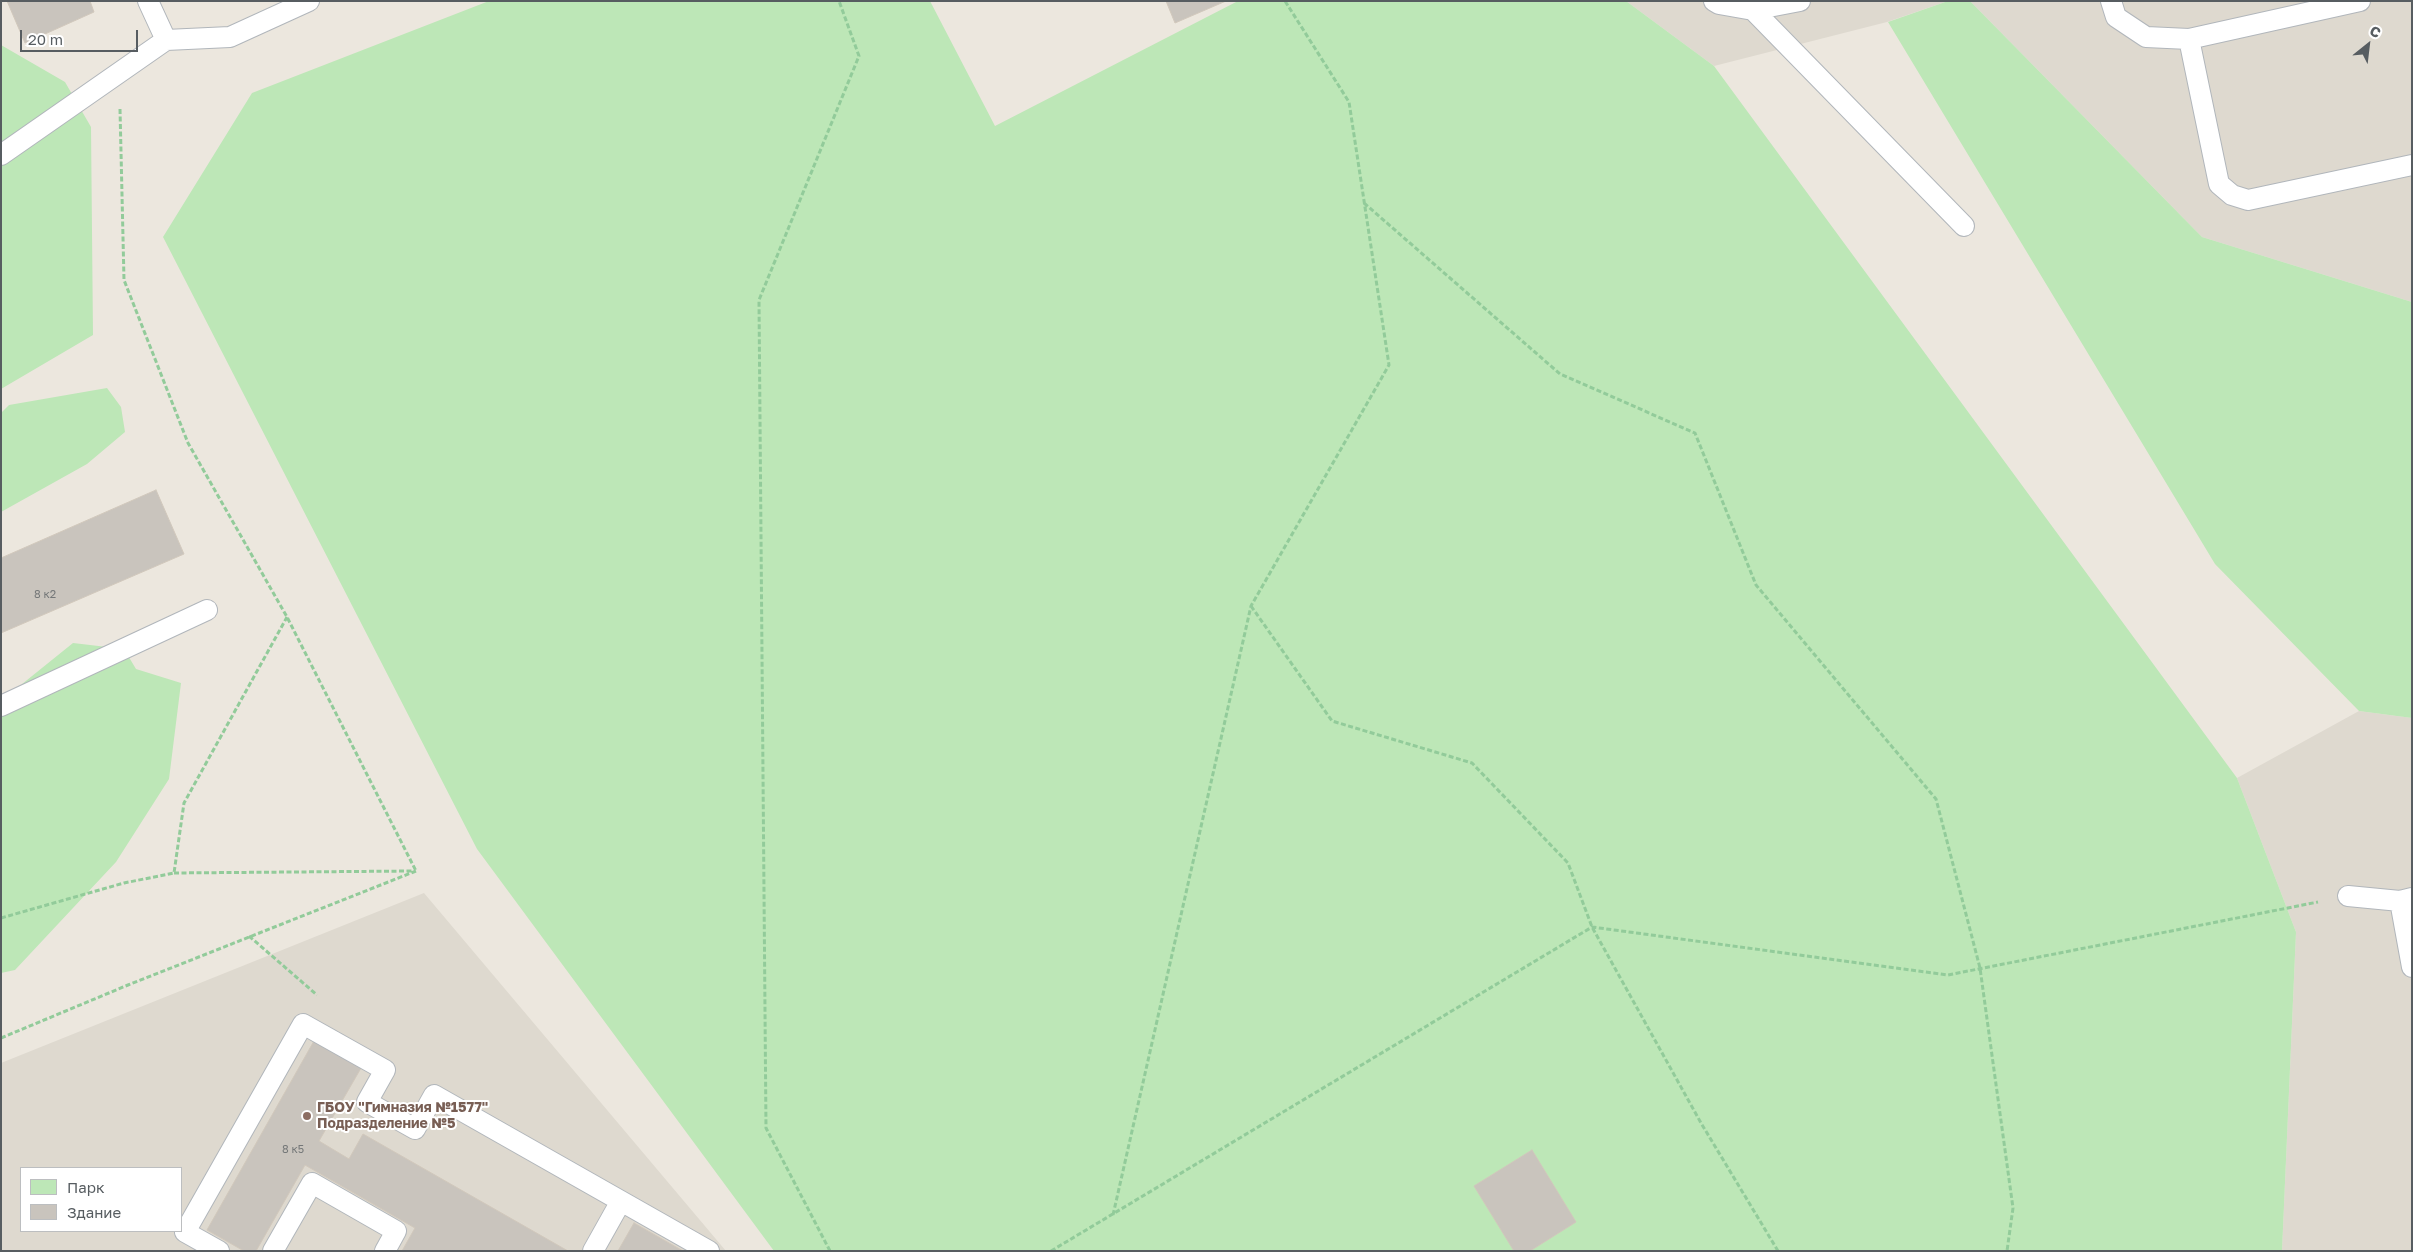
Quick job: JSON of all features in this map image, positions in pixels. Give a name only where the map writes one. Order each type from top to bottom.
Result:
[{"type":"lane","points":[[148,1],[166,40]]},
{"type":"lane","points":[[1,155],[166,40],[230,37],[309,1]]},
{"type":"lane","points":[[1714,1],[1753,10],[1800,1]]},
{"type":"lane","points":[[2111,1],[2116,17],[2146,37],[2189,39],[2360,1]]},
{"type":"lane","points":[[1753,10],[1964,226]]},
{"type":"lane","points":[[2189,39],[2219,184],[2232,195],[2248,200],[2412,165]]},
{"type":"lane","points":[[1,706],[207,610]]},
{"type":"lane","points":[[2348,896],[2406,899],[2412,967]]},
{"type":"lane","points":[[219,1251],[185,1232],[303,1024],[385,1070],[366,1102],[415,1129],[434,1095],[709,1251]]},
{"type":"lane","points":[[273,1251],[312,1183],[396,1231],[386,1251]]},
{"type":"lane","points":[[593,1251],[621,1201]]},
{"type":"path","points":[[830,1251],[766,1128],[759,300],[859,56],[839,1]]},
{"type":"path","points":[[1113,1216],[1251,606],[1389,365],[1349,102],[1285,1]]},
{"type":"path","points":[[120,73],[124,280],[188,443],[287,617],[416,871]]},
{"type":"path","points":[[1364,203],[1560,374],[1695,433],[1756,585],[1936,799],[1980,968],[2013,1208],[2007,1251]]},
{"type":"path","points":[[1251,606],[1332,721],[1472,763],[1568,863],[1592,927],[1701,1123],[1778,1251]]},
{"type":"path","points":[[174,873],[184,802],[287,617]]},
{"type":"path","points":[[1,918],[124,883],[174,873],[416,871]]},
{"type":"path","points":[[1,1038],[249,936],[416,871]]},
{"type":"path","points":[[1052,1251],[1592,927],[1948,975],[2348,896]]},
{"type":"path","points":[[249,936],[270,954]]},
{"type":"shaded area","points":[[1626,1],[1948,1],[1887,22],[1714,66]]},
{"type":"shaded area","points":[[1970,1],[2412,1],[2412,302],[2202,237]]},
{"type":"shaded area","points":[[2359,711],[2412,718],[2412,1251],[2282,1251],[2296,932],[2237,778]]},
{"type":"shaded area","name":"ГБОУ \"Гимназия №1577\" Подразделение №5","points":[[424,893],[726,1251],[1,1251],[1,1063]]},
{"type":"green space","points":[[489,1],[930,1],[995,126],[1238,1],[1626,1],[1714,66],[2237,778],[2296,932],[2282,1251],[774,1251],[477,849],[163,237],[252,93]]},
{"type":"green space","points":[[1948,1],[1970,1],[2202,237],[2412,302],[2412,718],[2359,711],[2215,564],[1888,22]]},
{"type":"green space","points":[[1,45],[65,82],[91,127],[93,335],[1,389]]},
{"type":"green space","points":[[107,388],[121,407],[125,432],[87,464],[1,512],[1,413],[9,405]]},
{"type":"green space","points":[[73,643],[124,649],[136,669],[181,683],[169,779],[116,862],[15,970],[1,973],[1,701]]},
{"type":"building","points":[[7,1],[90,1],[94,12],[25,43]]},
{"type":"building","points":[[1166,1],[1226,1],[1175,23]]},
{"type":"building","points":[[156,490],[184,554],[1,633],[1,558]]},
{"type":"building","points":[[314,1041],[361,1068],[319,1141],[349,1159],[363,1134],[568,1251],[402,1251],[415,1228],[305,1165],[256,1251],[244,1251],[207,1230]]},
{"type":"building","points":[[1532,1150],[1576,1222],[1530,1251],[1514,1251],[1474,1186]]},
{"type":"building","points":[[634,1223],[683,1251],[618,1251]]},
{"type":"place","name":"ГБОУ \"Гимназия №1577\" Подразделение №5","points":[[307,1116]]}]
